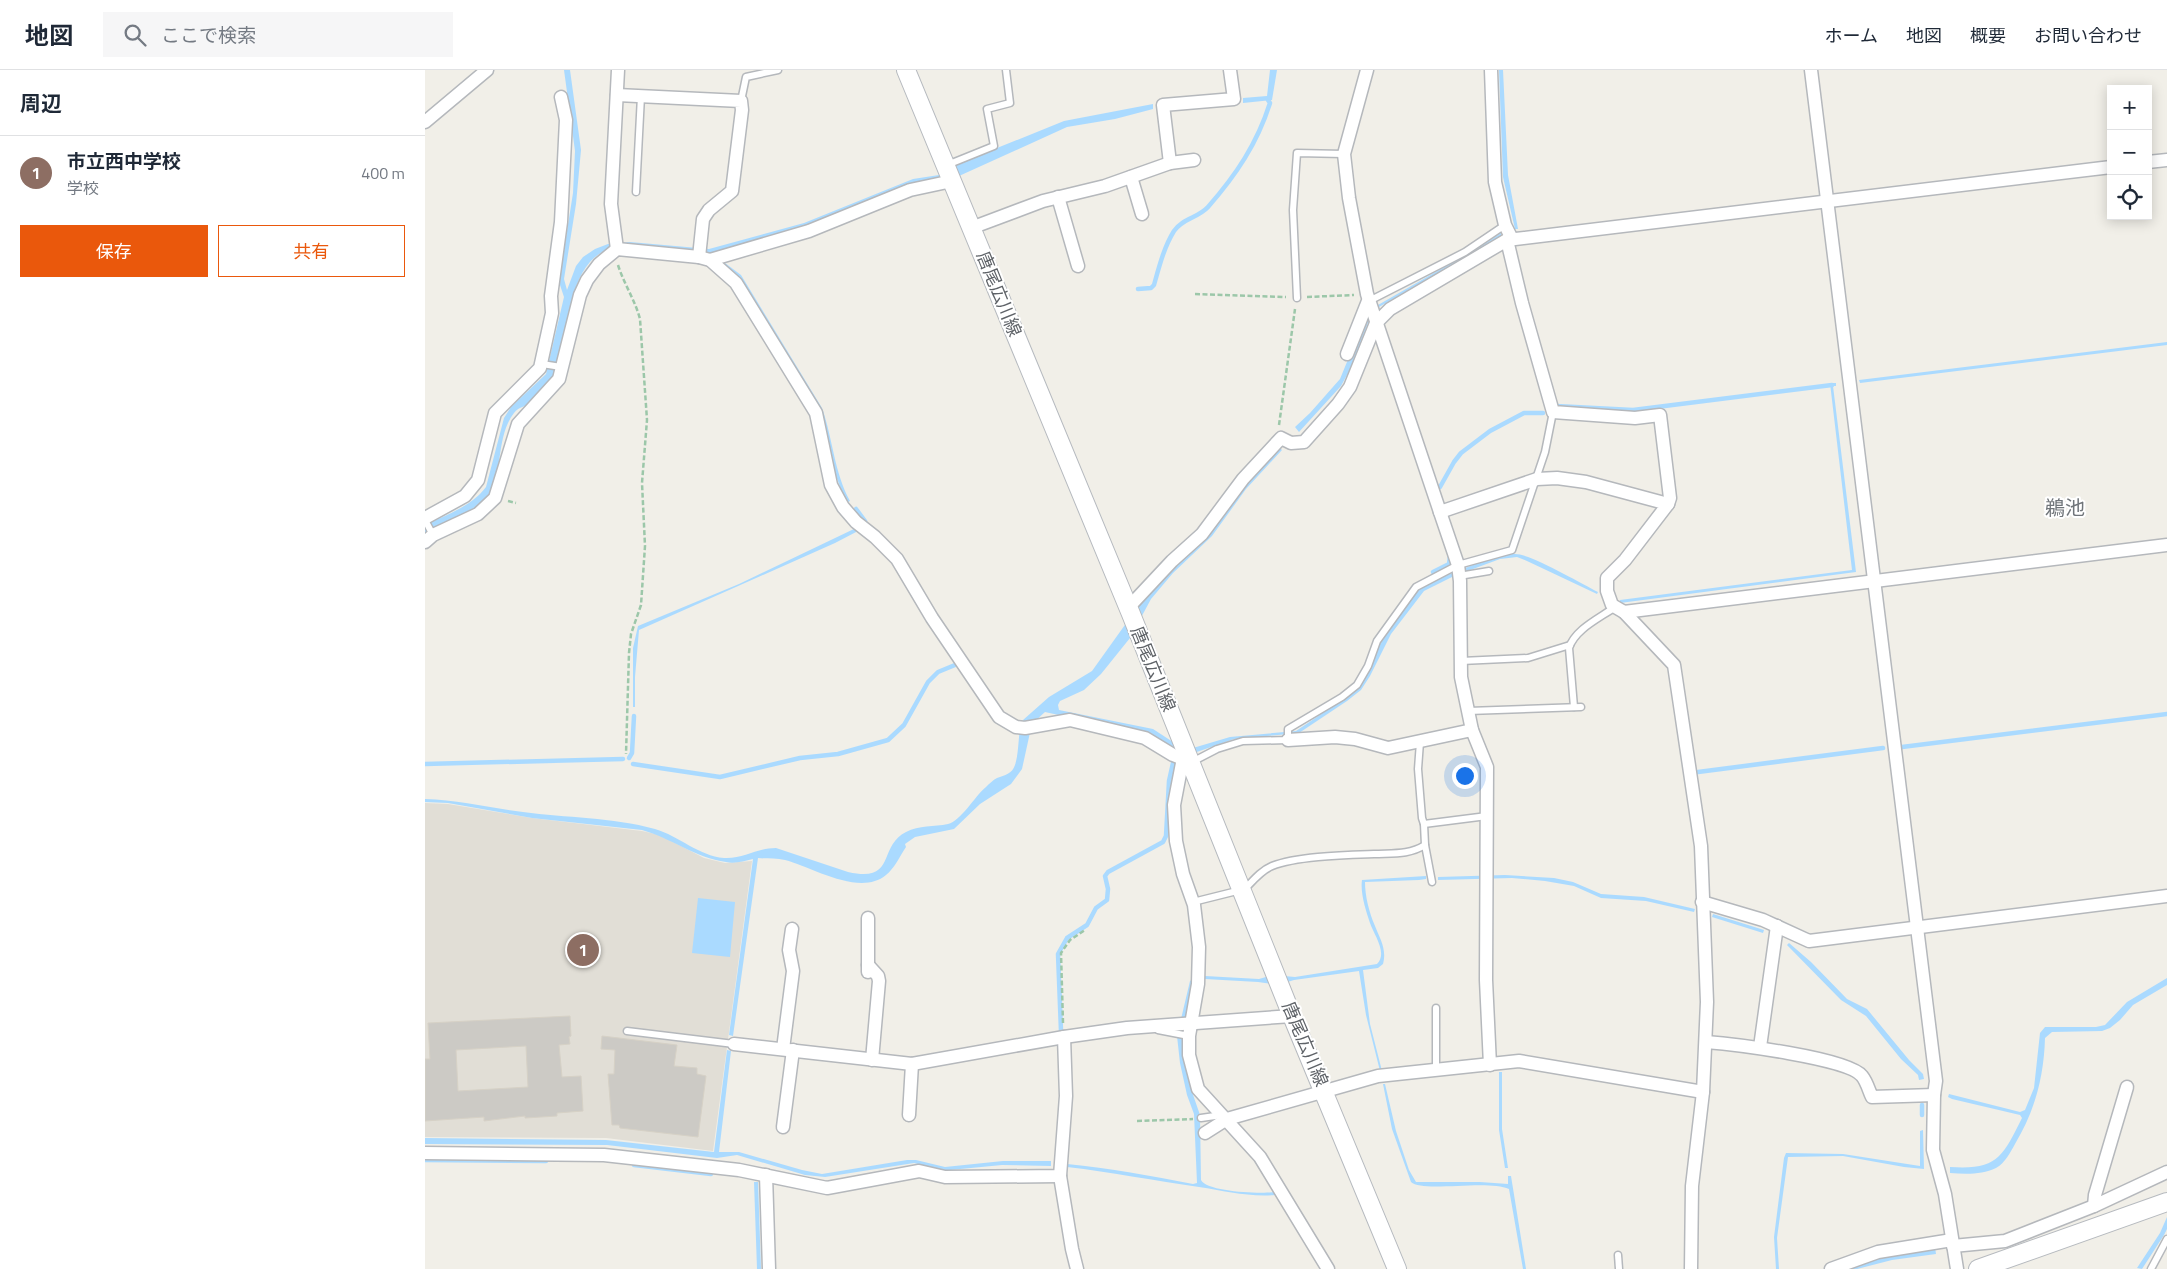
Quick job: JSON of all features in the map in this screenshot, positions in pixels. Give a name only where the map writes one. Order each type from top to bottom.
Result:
[{"type":"main road","name":"唐尾広川線","points":[[906,70],[1132,616],[1187,756],[1397,1269]]},
{"type":"main road","points":[[1978,1269],[2167,1202]]},
{"type":"street","points":[[425,122],[487,70]]},
{"type":"street","points":[[615,250],[611,204],[618,70]]},
{"type":"street","points":[[1170,162],[1163,105],[1234,98],[1230,70]]},
{"type":"street","points":[[1367,70],[1344,154],[1349,198],[1368,298],[1458,570],[1461,676],[1472,730],[1487,767],[1486,980],[1490,1065]]},
{"type":"street","points":[[1491,70],[1495,182],[1510,239],[1522,303],[1553,412],[1635,418],[1660,414],[1670,498],[1668,504],[1625,560],[1607,578],[1607,591],[1611,605],[1620,610],[1674,665],[1701,846],[1707,1002],[1703,1092],[1693,1186],[1691,1269]]},
{"type":"street","points":[[1811,70],[1937,1081],[1934,1095],[1933,1150],[1945,1194],[1957,1269]]},
{"type":"street","points":[[617,95],[741,101],[742,110],[732,191],[709,210],[703,219],[704,258]]},
{"type":"street","points":[[425,519],[465,496],[478,480],[495,413],[542,364],[552,313],[551,296],[561,222],[566,120],[561,97]]},
{"type":"street","points":[[971,228],[1057,197],[1105,186],[1170,162],[1194,160]]},
{"type":"street","points":[[2152,162],[2167,160]]},
{"type":"street","points":[[1132,616],[1172,561],[1202,534],[1243,479],[1281,438],[1291,443],[1304,442],[1339,404],[1350,387],[1376,323],[1390,309],[1510,239],[2107,167]]},
{"type":"street","points":[[429,539],[478,514],[495,498],[518,424],[559,379],[580,295],[587,280],[599,264],[615,250],[704,258],[809,230],[949,173]]},
{"type":"street","points":[[1131,177],[1142,214]]},
{"type":"street","points":[[1057,197],[1078,266]]},
{"type":"street","points":[[704,258],[737,283],[816,413],[831,484],[843,507],[856,522],[875,537],[897,559],[932,618],[999,717],[1019,727],[1071,720],[1145,738],[1173,756],[1187,756],[1175,805],[1176,841],[1183,874],[1193,902],[1199,947],[1198,984],[1184,1029],[1198,1089],[1260,1157],[1328,1269]]},
{"type":"street","points":[[1347,354],[1368,298]]},
{"type":"street","points":[[1440,512],[1537,479],[1557,478],[1586,482],[1668,504]]},
{"type":"street","points":[[1620,610],[2167,545]]},
{"type":"street","points":[[1288,740],[1335,736],[1388,748],[1472,730]]},
{"type":"street","points":[[1702,902],[1763,920],[1809,941],[2167,896]]},
{"type":"street","points":[[868,918],[868,969],[878,976],[879,981],[873,1060]]},
{"type":"street","points":[[1760,1047],[1777,926]]},
{"type":"street","points":[[783,1127],[793,971],[789,950],[792,929]]},
{"type":"street","points":[[734,1044],[912,1064],[1064,1037],[1141,1027],[1184,1029],[1293,1016]]},
{"type":"street","points":[[1064,1037],[1066,1096],[1060,1176],[1071,1249],[1077,1269]]},
{"type":"street","points":[[1705,1042],[1760,1047],[1844,1065],[1862,1075],[1872,1097],[1934,1095]]},
{"type":"street","points":[[1205,1133],[1224,1117],[1378,1076],[1519,1061],[1703,1092]]},
{"type":"street","points":[[909,1115],[912,1064]]},
{"type":"street","points":[[2094,1206],[2095,1195],[2127,1087]]},
{"type":"street","points":[[425,1153],[604,1155],[739,1170],[827,1188],[919,1170],[945,1177],[1060,1176]]},
{"type":"street","points":[[1831,1269],[1878,1252],[1953,1243],[2005,1241],[2094,1206],[2167,1172]]},
{"type":"street","points":[[766,1175],[769,1269]]},
{"type":"lane","points":[[741,101],[745,77],[777,70]]},
{"type":"lane","points":[[949,173],[994,146],[987,108],[1010,103],[1006,70]]},
{"type":"lane","points":[[637,192],[641,96]]},
{"type":"lane","points":[[1297,298],[1293,210],[1297,153],[1344,154]]},
{"type":"lane","points":[[1368,298],[1465,252],[1505,225]]},
{"type":"lane","points":[[542,364],[562,367]]},
{"type":"lane","points":[[1187,756],[1243,741],[1288,740],[1289,729],[1342,697],[1357,685],[1368,666],[1377,640],[1416,587],[1512,550],[1529,495],[1537,479],[1545,452],[1553,412]]},
{"type":"lane","points":[[425,519],[429,539]]},
{"type":"lane","points":[[1458,570],[1489,571]]},
{"type":"lane","points":[[1461,661],[1528,658],[1570,645],[1578,633],[1620,610]]},
{"type":"lane","points":[[1468,711],[1577,707],[1570,645]]},
{"type":"lane","points":[[1420,742],[1418,769],[1422,818],[1432,882]]},
{"type":"lane","points":[[1424,824],[1487,816]]},
{"type":"lane","points":[[1193,902],[1242,890],[1259,873],[1280,864],[1322,857],[1401,854],[1417,850],[1425,845]]},
{"type":"lane","points":[[1435,1008],[1436,1070]]},
{"type":"lane","points":[[627,1031],[734,1044]]},
{"type":"lane","points":[[1201,1118],[1224,1117]]},
{"type":"lane","points":[[2151,1269],[2167,1239]]},
{"type":"lane","points":[[1619,1255],[1619,1269]]},
{"type":"path","points":[[615,250],[622,277],[637,305],[640,319],[647,420],[643,483],[645,546],[641,604],[631,634],[629,654],[626,754]]},
{"type":"path","points":[[1195,294],[1297,298],[1368,298]]},
{"type":"path","points":[[1281,438],[1279,428],[1297,298]]},
{"type":"path","points":[[1064,1037],[1061,953],[1070,940],[1085,930]]},
{"type":"path","points":[[1137,1121],[1191,1119]]},
{"type":"shaded area","points":[[425,803],[448,804],[532,818],[642,831],[660,835],[704,858],[725,863],[752,861],[713,1151],[606,1138],[425,1137]]},
{"type":"water","points":[[564,70],[570,70],[581,150],[576,204],[564,279],[567,290],[576,266],[583,257],[595,249],[608,244],[630,242],[709,249],[804,223],[913,179],[939,175],[955,165],[1064,121],[1153,104],[1153,109],[1115,119],[1067,127],[959,176],[806,226],[709,255],[609,249],[597,256],[587,266],[580,278],[570,307],[560,361],[554,376],[530,404],[514,413],[509,422],[502,442],[495,484],[488,500],[473,512],[425,533],[425,525],[466,505],[474,500],[486,487],[504,418],[511,407],[546,374],[564,297],[559,282],[573,193],[575,151]]},
{"type":"water","points":[[1270,70],[1277,70],[1272,100],[1243,103],[1243,98],[1267,96]]},
{"type":"water","points":[[1499,70],[1503,70],[1508,175],[1518,229],[1515,229],[1503,177]]},
{"type":"water","points":[[1501,233],[1501,237],[1379,307],[1378,305]]},
{"type":"water","points":[[725,263],[741,275],[822,408],[840,479],[850,501],[848,502],[837,478],[814,400],[739,277],[723,265]]},
{"type":"water","points":[[1365,318],[1369,320],[1354,362],[1341,386],[1299,432],[1295,427],[1340,379]]},
{"type":"water","points":[[2167,342],[2167,345],[1860,383],[1859,380]]},
{"type":"water","points":[[1830,383],[1836,383],[1836,386],[1833,386],[1856,572],[1620,603],[1620,600],[1852,570]]},
{"type":"water","points":[[1279,447],[1282,450],[1246,489],[1212,536],[1173,573],[1151,599],[1130,638],[1101,674],[1084,690],[1060,701],[1058,705],[1059,710],[1153,729],[1176,744],[1193,748],[1230,737],[1296,731],[1354,692],[1370,668],[1380,644],[1416,593],[1437,580],[1487,559],[1515,554],[1544,564],[1598,592],[1597,594],[1517,557],[1500,559],[1454,576],[1424,591],[1391,634],[1361,690],[1299,733],[1234,739],[1191,754],[1168,748],[1153,736],[1045,712],[1034,722],[1031,728],[1022,769],[1011,784],[980,804],[954,829],[915,837],[905,844],[906,847],[892,869],[875,881],[863,883],[850,882],[785,860],[758,858],[733,1036],[729,1035],[753,859],[733,863],[715,860],[642,830],[532,818],[448,803],[425,802],[425,799],[450,801],[539,814],[622,822],[664,832],[706,854],[724,858],[776,848],[848,872],[863,874],[874,872],[885,862],[897,838],[916,828],[953,822],[963,814],[981,791],[991,782],[1012,770],[1015,765],[1020,728],[1023,720],[1049,697],[1092,671],[1137,608]]},
{"type":"water","points":[[856,528],[858,531],[835,543],[639,630],[635,677],[635,707],[633,707],[633,648],[638,626],[739,584]]},
{"type":"water","points":[[1505,875],[1554,878],[1573,882],[1601,894],[1644,897],[1695,909],[1694,912],[1646,901],[1601,898],[1574,886],[1545,881],[1512,878],[1438,880],[1438,877]]},
{"type":"water","points":[[1426,876],[1426,879],[1419,880],[1365,882],[1369,910],[1384,954],[1383,964],[1378,968],[1363,970],[1370,1024],[1382,1071],[1380,1071],[1366,1015],[1359,971],[1294,980],[1278,985],[1205,979],[1205,976],[1259,979],[1273,975],[1295,977],[1377,964],[1380,960],[1381,949],[1365,908],[1362,880]]},
{"type":"water","points":[[698,898],[735,902],[730,957],[692,953]]},
{"type":"water","points":[[1713,914],[1764,930],[1763,933],[1712,917]]},
{"type":"water","points":[[1789,943],[1811,962],[1847,999],[1867,1009],[1923,1074],[1924,1079],[1919,1080],[1918,1075],[1901,1059],[1866,1016],[1841,1000],[1787,945]]},
{"type":"water","points":[[2167,978],[2167,985],[2133,1005],[2110,1028],[2102,1031],[2052,1032],[2045,1038],[2043,1066],[2033,1106],[2022,1132],[2007,1157],[1996,1168],[1985,1172],[1950,1173],[1950,1167],[1978,1166],[1996,1159],[2009,1143],[2022,1118],[2020,1115],[1952,1099],[1948,1097],[1949,1094],[2020,1112],[2025,1110],[2034,1088],[2040,1033],[2045,1027],[2096,1027],[2105,1025],[2127,1002]]},
{"type":"water","points":[[1193,979],[1184,1054],[1190,1086],[1200,1115],[1201,1180],[1205,1184],[1223,1190],[1258,1193],[1274,1192],[1275,1195],[1237,1193],[1067,1167],[1067,1164],[1130,1172],[1193,1184],[1197,1183],[1194,1114],[1187,1095],[1180,1063],[1177,1036],[1190,981]]},
{"type":"water","points":[[727,1050],[731,1051],[719,1152],[739,1152],[822,1174],[907,1160],[916,1160],[945,1167],[1003,1161],[1051,1161],[1051,1166],[1002,1165],[941,1170],[914,1163],[825,1177],[805,1175],[737,1155],[717,1158],[607,1145],[425,1144],[425,1138],[606,1140],[714,1152]]},
{"type":"water","points":[[1499,1072],[1502,1072],[1502,1129],[1508,1168],[1505,1168],[1499,1130]]},
{"type":"water","points":[[1383,1084],[1385,1084],[1396,1131],[1409,1170],[1416,1182],[1508,1184],[1508,1176],[1511,1176],[1526,1269],[1523,1269],[1509,1189],[1486,1185],[1428,1186],[1411,1182],[1392,1129]]},
{"type":"water","points":[[1923,1130],[1924,1169],[1843,1156],[1788,1157],[1777,1238],[1779,1269],[1776,1269],[1774,1237],[1786,1153],[1843,1154],[1920,1166],[1920,1131]]},
{"type":"water","points":[[754,1182],[758,1182],[761,1269],[757,1269]]},
{"type":"water","points":[[2167,1217],[2167,1229],[2164,1235],[2142,1269],[2137,1268],[2160,1233]]},
{"type":"water","points":[[1935,1247],[1936,1254],[1892,1260],[1857,1269],[1840,1269],[1878,1257]]},
{"type":"building","points":[[570,1016],[570,1044],[559,1045],[562,1077],[581,1076],[583,1111],[557,1113],[557,1116],[525,1118],[525,1116],[484,1121],[484,1117],[425,1121],[425,1059],[430,1059],[428,1023]],"holes":[[[526,1046],[528,1087],[458,1091],[456,1050]]]},
{"type":"building","points":[[602,1036],[677,1045],[674,1066],[697,1068],[697,1074],[706,1076],[698,1137],[620,1128],[619,1125],[612,1125],[608,1074],[614,1074],[615,1050],[601,1049]]},
{"type":"waterway","points":[[1138,289],[1151,288],[1154,285],[1165,250],[1174,231],[1182,223],[1204,211],[1228,183],[1245,158],[1259,132],[1270,103],[1268,100]]},
{"type":"waterway","points":[[1556,406],[1633,410],[1832,385]]},
{"type":"waterway","points":[[1440,487],[1461,453],[1490,431],[1524,413],[1543,413]]},
{"type":"waterway","points":[[856,509],[865,521]]},
{"type":"waterway","points":[[1433,572],[1449,564],[1450,556]]},
{"type":"waterway","points":[[633,764],[720,777],[800,758],[838,754],[888,740],[904,725],[928,682],[938,672],[955,665]]},
{"type":"waterway","points":[[1902,747],[2167,714]]},
{"type":"waterway","points":[[629,758],[632,753],[634,716]]},
{"type":"waterway","points":[[1698,772],[1883,748]]},
{"type":"waterway","points":[[425,764],[623,759]]},
{"type":"waterway","points":[[1061,1031],[1058,954],[1067,938],[1087,925],[1096,908],[1107,900],[1108,889],[1105,876],[1108,872],[1163,842],[1166,836],[1169,781],[1173,763]]},
{"type":"waterway","points":[[1922,1105],[1922,1115]]},
{"type":"waterway","points":[[425,1160],[546,1161]]},
{"type":"waterway","points":[[634,1165],[711,1174]]},
{"type":"place","name":"市立西中学校","points":[[583,950]]},
{"type":"district","name":"鵜池","points":[[2065,508]]}]
